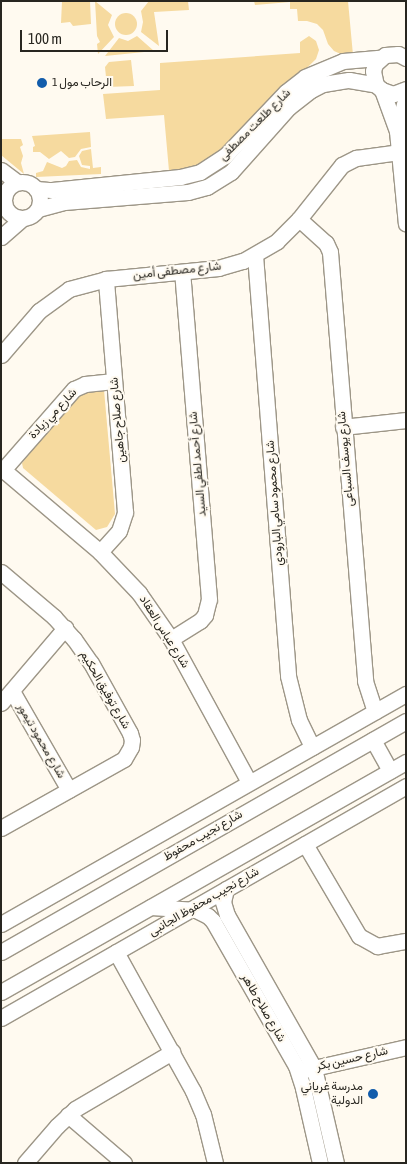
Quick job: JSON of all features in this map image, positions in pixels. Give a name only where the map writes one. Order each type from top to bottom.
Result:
[{"type":"street","name":"شارع طلعت مصطفى","points":[[36,189],[52,190],[180,177],[200,172],[225,156],[286,92],[305,77],[343,61],[380,58],[392,54],[405,57]]},
{"type":"street","points":[[380,58],[373,71],[397,131],[406,224]]},
{"type":"street","name":"شارع طلعت مصطفى","points":[[38,208],[64,202],[188,192],[206,187],[230,172],[289,108],[311,90],[322,84],[342,80],[362,81],[394,94],[406,89]]},
{"type":"street","points":[[397,131],[406,96]]},
{"type":"street","name":"شارع مصطفى أمين","points":[[1,355],[39,311],[54,298],[81,284],[106,278],[182,272],[231,265],[255,255],[276,241],[299,219],[342,165],[356,158],[399,152]]},
{"type":"street","points":[[1,170],[17,182]]},
{"type":"street","points":[[1,237],[22,219],[30,217],[38,208],[40,198],[36,189],[26,182],[17,182],[12,185],[2,198],[12,216],[22,219]]},
{"type":"street","name":"شارع يوسف السباعى","points":[[299,219],[326,243],[330,252],[365,681],[375,711]]},
{"type":"street","name":"شارع محمود سامي البارودي","points":[[255,255],[288,676],[299,720],[312,746]]},
{"type":"street","name":"شارع أحمد لطفي السيد","points":[[171,639],[200,621],[205,615],[209,599],[182,272]]},
{"type":"street","name":"شارع صلاح جاهين","points":[[100,552],[119,532],[126,512],[106,278]]},
{"type":"street","name":"شارع مي زيادة","points":[[2,469],[74,389],[85,384],[114,381]]},
{"type":"street","points":[[343,427],[406,420]]},
{"type":"street","name":"شارع عباس العقاد","points":[[2,469],[100,552],[139,593],[171,639],[249,782]]},
{"type":"street","name":"شارع توفيق الحكيم","points":[[1,828],[124,759],[131,747],[132,740],[130,733],[91,663],[65,628],[4,579]]},
{"type":"street","points":[[1,703],[65,628]]},
{"type":"street","name":"شارع محمود تيمور","points":[[12,691],[69,790]]},
{"type":"street","points":[[1,924],[406,694]]},
{"type":"street","name":"شارع نجيب محفوظ","points":[[1,952],[406,721]]},
{"type":"street","points":[[373,740],[390,771]]},
{"type":"street","points":[[1,992],[406,762]]},
{"type":"street","name":"شارع نجيب محفوظ الجانبى","points":[[1,1018],[406,786]]},
{"type":"street","points":[[306,844],[359,936],[377,946],[406,941]]},
{"type":"street","points":[[123,855],[135,875]]},
{"type":"street","name":"شارع صلاح طاهر","points":[[226,889],[223,902],[227,916],[314,1068],[336,1163]]},
{"type":"street","name":"شارع صلاح طاهر","points":[[151,907],[203,912],[213,921],[298,1072],[320,1163]]},
{"type":"street","points":[[116,952],[198,1102],[215,1163]]},
{"type":"street","name":"شارع حسين بكر","points":[[298,1072],[406,1047]]},
{"type":"street","points":[[25,1163],[68,1115],[172,1052]]},
{"type":"street","points":[[68,1115],[124,1163]]},
{"type":"shaded area","points":[[62,1],[90,1],[91,24],[73,26],[70,22],[61,23]]},
{"type":"shaded area","points":[[95,1],[112,15],[108,25],[114,37],[98,54],[97,44],[100,42],[97,36]]},
{"type":"shaded area","points":[[149,1],[188,1],[189,10],[154,12],[159,46],[141,32],[143,22],[141,11]]},
{"type":"shaded area","points":[[254,1],[348,1],[353,55],[343,55],[334,51],[328,44],[323,30],[317,24],[298,21],[297,9],[290,9],[290,2],[255,5]]},
{"type":"shaded area","points":[[126,13],[134,16],[137,24],[134,32],[126,35],[118,32],[115,24],[118,16]]},
{"type":"shaded area","points":[[137,36],[154,51],[105,56],[119,38],[128,41]]},
{"type":"shaded area","points":[[309,36],[316,41],[319,50],[316,59],[224,149],[209,161],[190,168],[169,171],[164,115],[106,119],[103,94],[160,90],[160,63],[300,53],[300,42]]},
{"type":"shaded area","points":[[131,60],[134,86],[107,87],[105,67],[109,62]]},
{"type":"shaded area","points":[[90,132],[91,147],[81,149],[75,157],[69,158],[61,151],[49,159],[40,152],[33,152],[33,147],[35,146],[32,136]]},
{"type":"shaded area","points":[[1,139],[21,139],[23,145],[20,147],[23,156],[21,163],[24,174],[1,155]]},
{"type":"shaded area","points":[[91,149],[93,168],[101,167],[101,174],[36,177],[36,173],[43,171],[47,162],[62,168],[69,161],[77,160],[81,167],[90,169],[90,166],[82,165],[79,156],[82,151]]},
{"type":"shaded area","points":[[104,390],[115,514],[107,527],[96,530],[23,468],[22,463],[77,395],[83,392]]},
{"type":"place","name":"الرحاب مول 1","points":[[42,83]]},
{"type":"place","name":"مدرسة غرياني الدولية","points":[[373,1094]]}]
